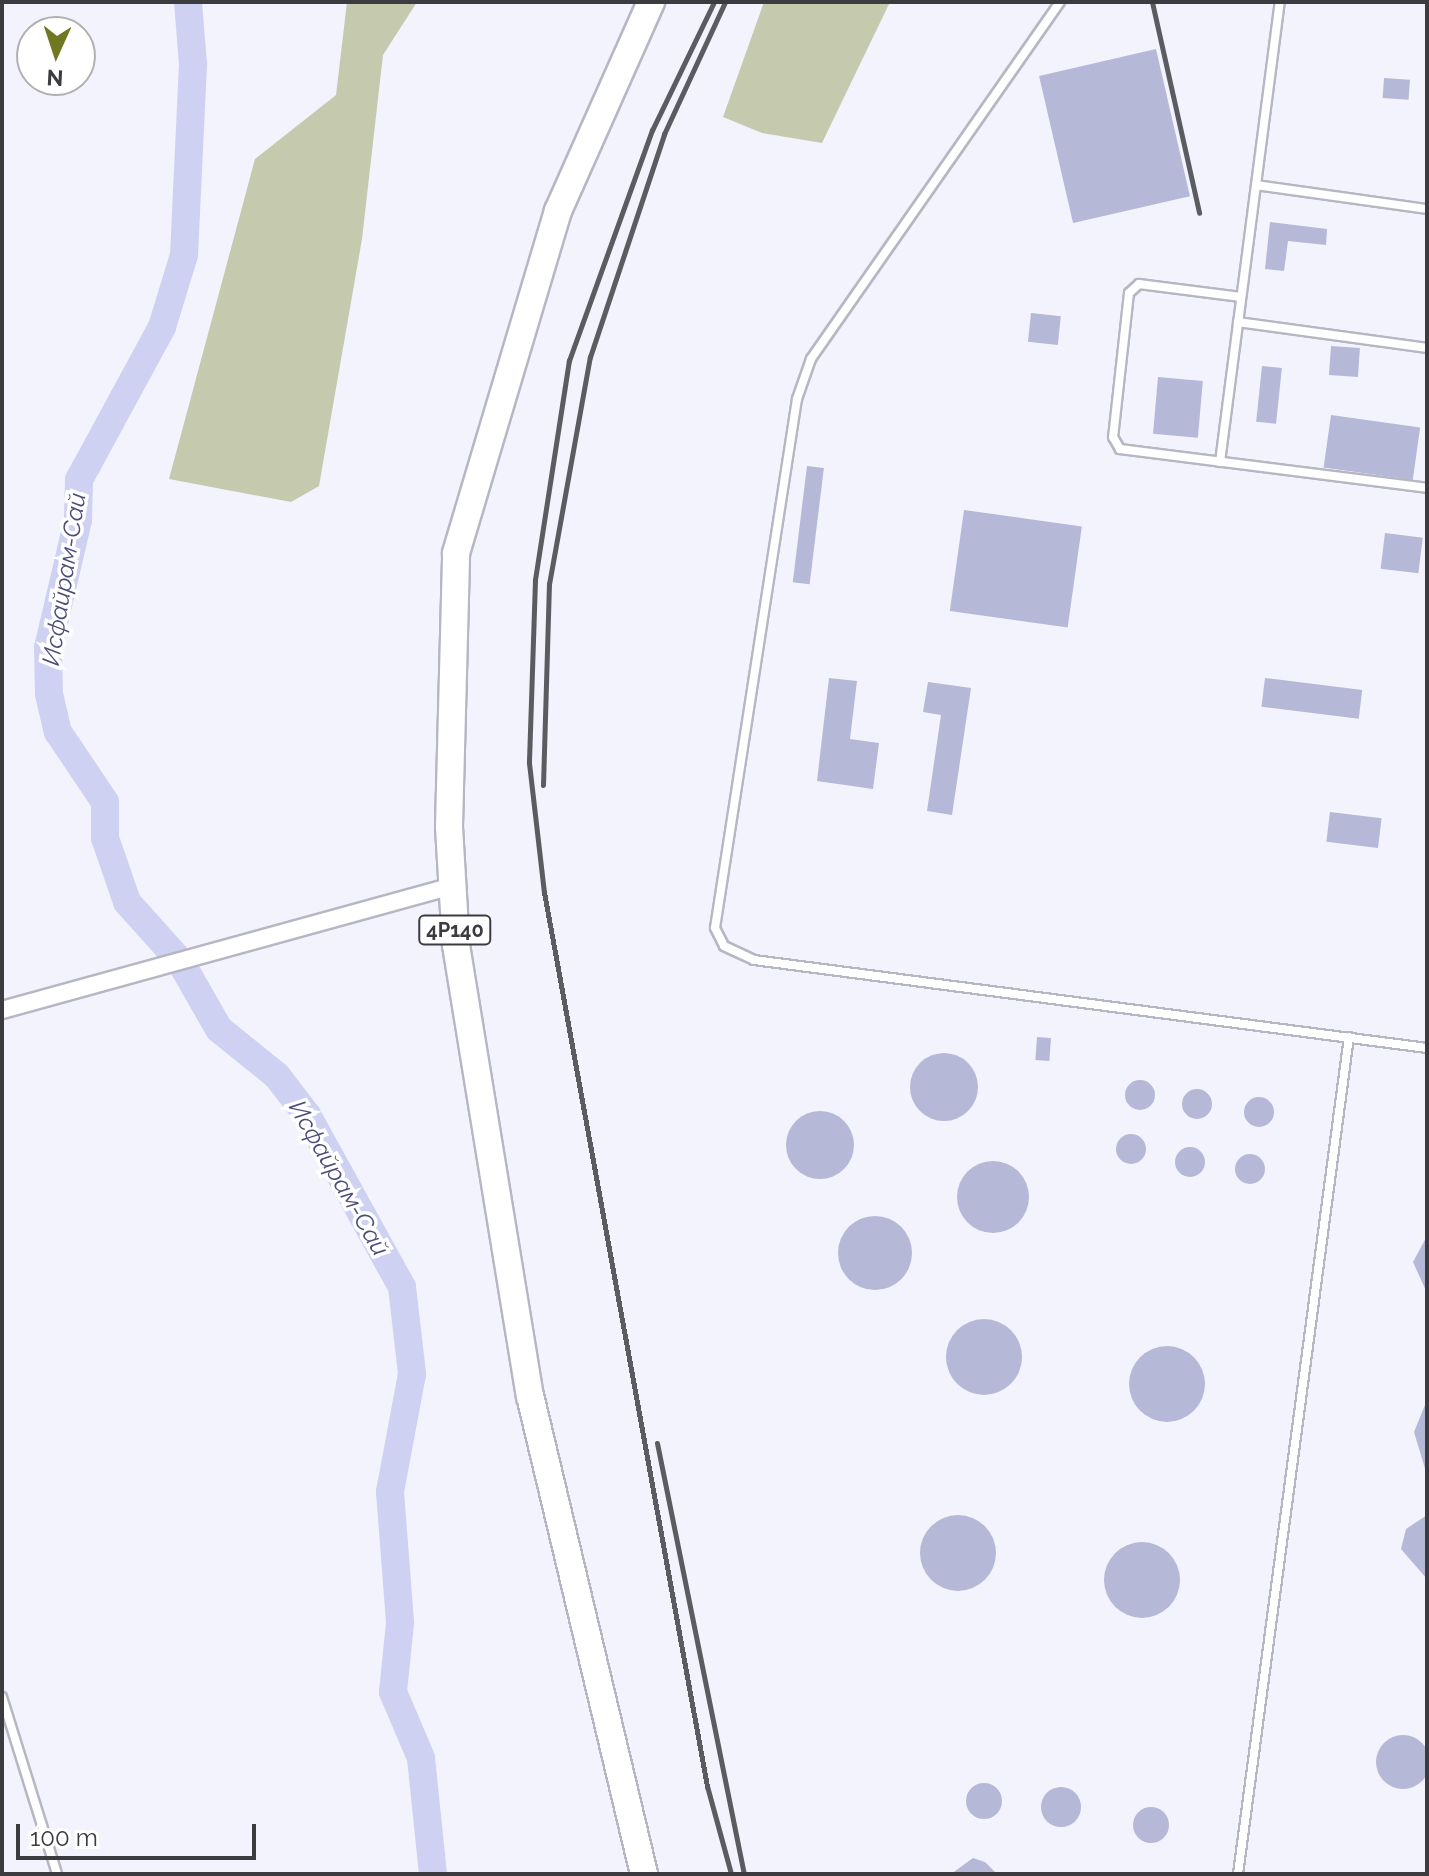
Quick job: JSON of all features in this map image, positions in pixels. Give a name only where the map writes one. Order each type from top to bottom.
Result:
[{"type":"main road","name":"4P140","points":[[644,1874],[530,1397],[452,886],[456,553],[558,211],[651,2]]},
{"type":"street","points":[[2,1010],[452,886]]},
{"type":"lane","points":[[1060,2],[811,359],[797,399],[715,928],[724,946],[754,960],[1427,1048]]},
{"type":"lane","points":[[1220,462],[1280,2]]},
{"type":"lane","points":[[1256,185],[1427,209]]},
{"type":"lane","points":[[1241,297],[1139,284],[1129,293],[1113,437],[1120,449],[1427,488]]},
{"type":"lane","points":[[1238,322],[1427,348]]},
{"type":"lane","points":[[1238,1874],[1349,1037]]},
{"type":"lane","points":[[2,1697],[57,1874]]},
{"type":"green space","points":[[347,2],[417,2],[383,55],[362,239],[319,486],[291,502],[169,479],[255,159],[336,95]]},
{"type":"green space","points":[[764,2],[890,2],[822,143],[762,133],[723,117]]},
{"type":"building","points":[[1156,49],[1190,196],[1073,223],[1039,76]]},
{"type":"building","points":[[1384,78],[1410,80],[1409,100],[1383,98]]},
{"type":"building","points":[[1270,222],[1327,229],[1326,245],[1288,241],[1284,271],[1265,269]]},
{"type":"building","points":[[1031,313],[1061,316],[1058,345],[1028,342]]},
{"type":"building","points":[[1331,346],[1360,348],[1358,377],[1329,375]]},
{"type":"building","points":[[1262,366],[1282,368],[1276,424],[1256,422]]},
{"type":"building","points":[[1158,377],[1203,381],[1198,438],[1153,434]]},
{"type":"building","points":[[1331,415],[1420,428],[1413,480],[1324,467]]},
{"type":"building","points":[[807,466],[824,468],[810,584],[793,582]]},
{"type":"building","points":[[964,510],[1082,527],[1068,628],[950,611]]},
{"type":"building","points":[[1385,533],[1423,538],[1418,573],[1381,569]]},
{"type":"building","points":[[829,678],[857,681],[850,739],[879,743],[873,789],[817,781]]},
{"type":"building","points":[[1265,678],[1362,690],[1359,719],[1261,707]]},
{"type":"building","points":[[928,682],[971,688],[952,815],[927,811],[941,715],[923,712]]},
{"type":"building","points":[[1330,812],[1382,818],[1378,848],[1326,842]]},
{"type":"building","points":[[1037,1037],[1051,1038],[1049,1061],[1035,1060]]},
{"type":"building","points":[[944,1053],[968,1063],[978,1087],[968,1111],[944,1121],[920,1111],[910,1087],[920,1063]]},
{"type":"building","points":[[1140,1080],[1151,1084],[1155,1095],[1151,1106],[1140,1110],[1129,1106],[1125,1095],[1129,1084]]},
{"type":"building","points":[[1197,1089],[1208,1093],[1212,1104],[1208,1115],[1197,1119],[1186,1115],[1182,1104],[1186,1093]]},
{"type":"building","points":[[1259,1097],[1270,1101],[1274,1112],[1270,1123],[1259,1127],[1248,1123],[1244,1112],[1248,1101]]},
{"type":"building","points":[[813,1111],[827,1111],[839,1116],[849,1126],[854,1145],[849,1164],[839,1174],[827,1179],[813,1179],[801,1174],[791,1164],[786,1152],[786,1138],[791,1126],[801,1116]]},
{"type":"building","points":[[1131,1134],[1142,1138],[1146,1149],[1142,1160],[1131,1164],[1120,1160],[1116,1149],[1120,1138]]},
{"type":"building","points":[[1190,1147],[1201,1151],[1205,1162],[1201,1173],[1190,1177],[1179,1173],[1175,1162],[1179,1151]]},
{"type":"building","points":[[1250,1154],[1261,1158],[1265,1169],[1261,1180],[1250,1184],[1239,1180],[1235,1169],[1239,1158]]},
{"type":"building","points":[[993,1161],[1019,1171],[1029,1197],[1019,1223],[993,1233],[967,1223],[957,1197],[967,1171]]},
{"type":"building","points":[[868,1216],[882,1216],[896,1222],[906,1232],[912,1253],[906,1274],[896,1284],[882,1290],[868,1290],[854,1284],[844,1274],[838,1260],[838,1246],[844,1232],[854,1222]]},
{"type":"building","points":[[1427,1236],[1427,1293],[1413,1262]]},
{"type":"building","points":[[992,1319],[1005,1325],[1016,1336],[1022,1357],[1020,1372],[1005,1389],[992,1395],[976,1395],[963,1389],[948,1372],[946,1349],[952,1336],[969,1321]]},
{"type":"building","points":[[1175,1346],[1188,1352],[1199,1363],[1205,1384],[1203,1399],[1188,1416],[1175,1422],[1159,1422],[1146,1416],[1131,1399],[1129,1376],[1135,1363],[1152,1348]]},
{"type":"building","points":[[1427,1400],[1427,1472],[1426,1472],[1414,1432]]},
{"type":"building","points":[[966,1515],[979,1521],[990,1532],[996,1553],[994,1568],[979,1585],[966,1591],[950,1591],[937,1585],[922,1568],[920,1545],[926,1532],[943,1517]]},
{"type":"building","points":[[1427,1515],[1427,1579],[1401,1549],[1406,1529]]},
{"type":"building","points":[[1135,1542],[1149,1542],[1163,1548],[1174,1559],[1180,1580],[1178,1595],[1169,1607],[1157,1616],[1135,1618],[1121,1612],[1110,1601],[1104,1587],[1104,1573],[1110,1559],[1121,1548]]},
{"type":"building","points":[[1403,1735],[1414,1737],[1422,1743],[1428,1751],[1428,1773],[1422,1781],[1414,1787],[1403,1789],[1392,1787],[1384,1781],[1378,1773],[1376,1762],[1378,1751],[1384,1743],[1392,1737]]},
{"type":"building","points":[[984,1783],[997,1788],[1002,1801],[997,1814],[984,1819],[971,1814],[966,1801],[971,1788]]},
{"type":"building","points":[[1061,1787],[1075,1793],[1081,1807],[1075,1821],[1061,1827],[1047,1821],[1041,1807],[1047,1793]]},
{"type":"building","points":[[1151,1807],[1164,1812],[1169,1825],[1164,1838],[1151,1843],[1138,1838],[1133,1825],[1138,1812]]},
{"type":"building","points":[[973,1858],[985,1862],[997,1874],[951,1874]]},
{"type":"waterway","name":"Исфайрам-Сай","points":[[188,2],[193,64],[184,255],[162,327],[79,480],[78,520],[48,648],[49,694],[58,732],[105,802],[105,838],[127,902],[180,961],[219,1029],[277,1076],[307,1115],[402,1287],[412,1374],[390,1492],[400,1623],[393,1692],[421,1758],[433,1874]]},
{"type":"railway","points":[[714,2],[652,130],[569,360],[535,580],[529,763],[544,892],[707,1786],[731,1874]]},
{"type":"railway","points":[[543,785],[549,584],[590,357],[664,134],[725,2]]},
{"type":"railway","points":[[1152,2],[1199,213]]},
{"type":"railway","points":[[657,1443],[744,1874]]}]
